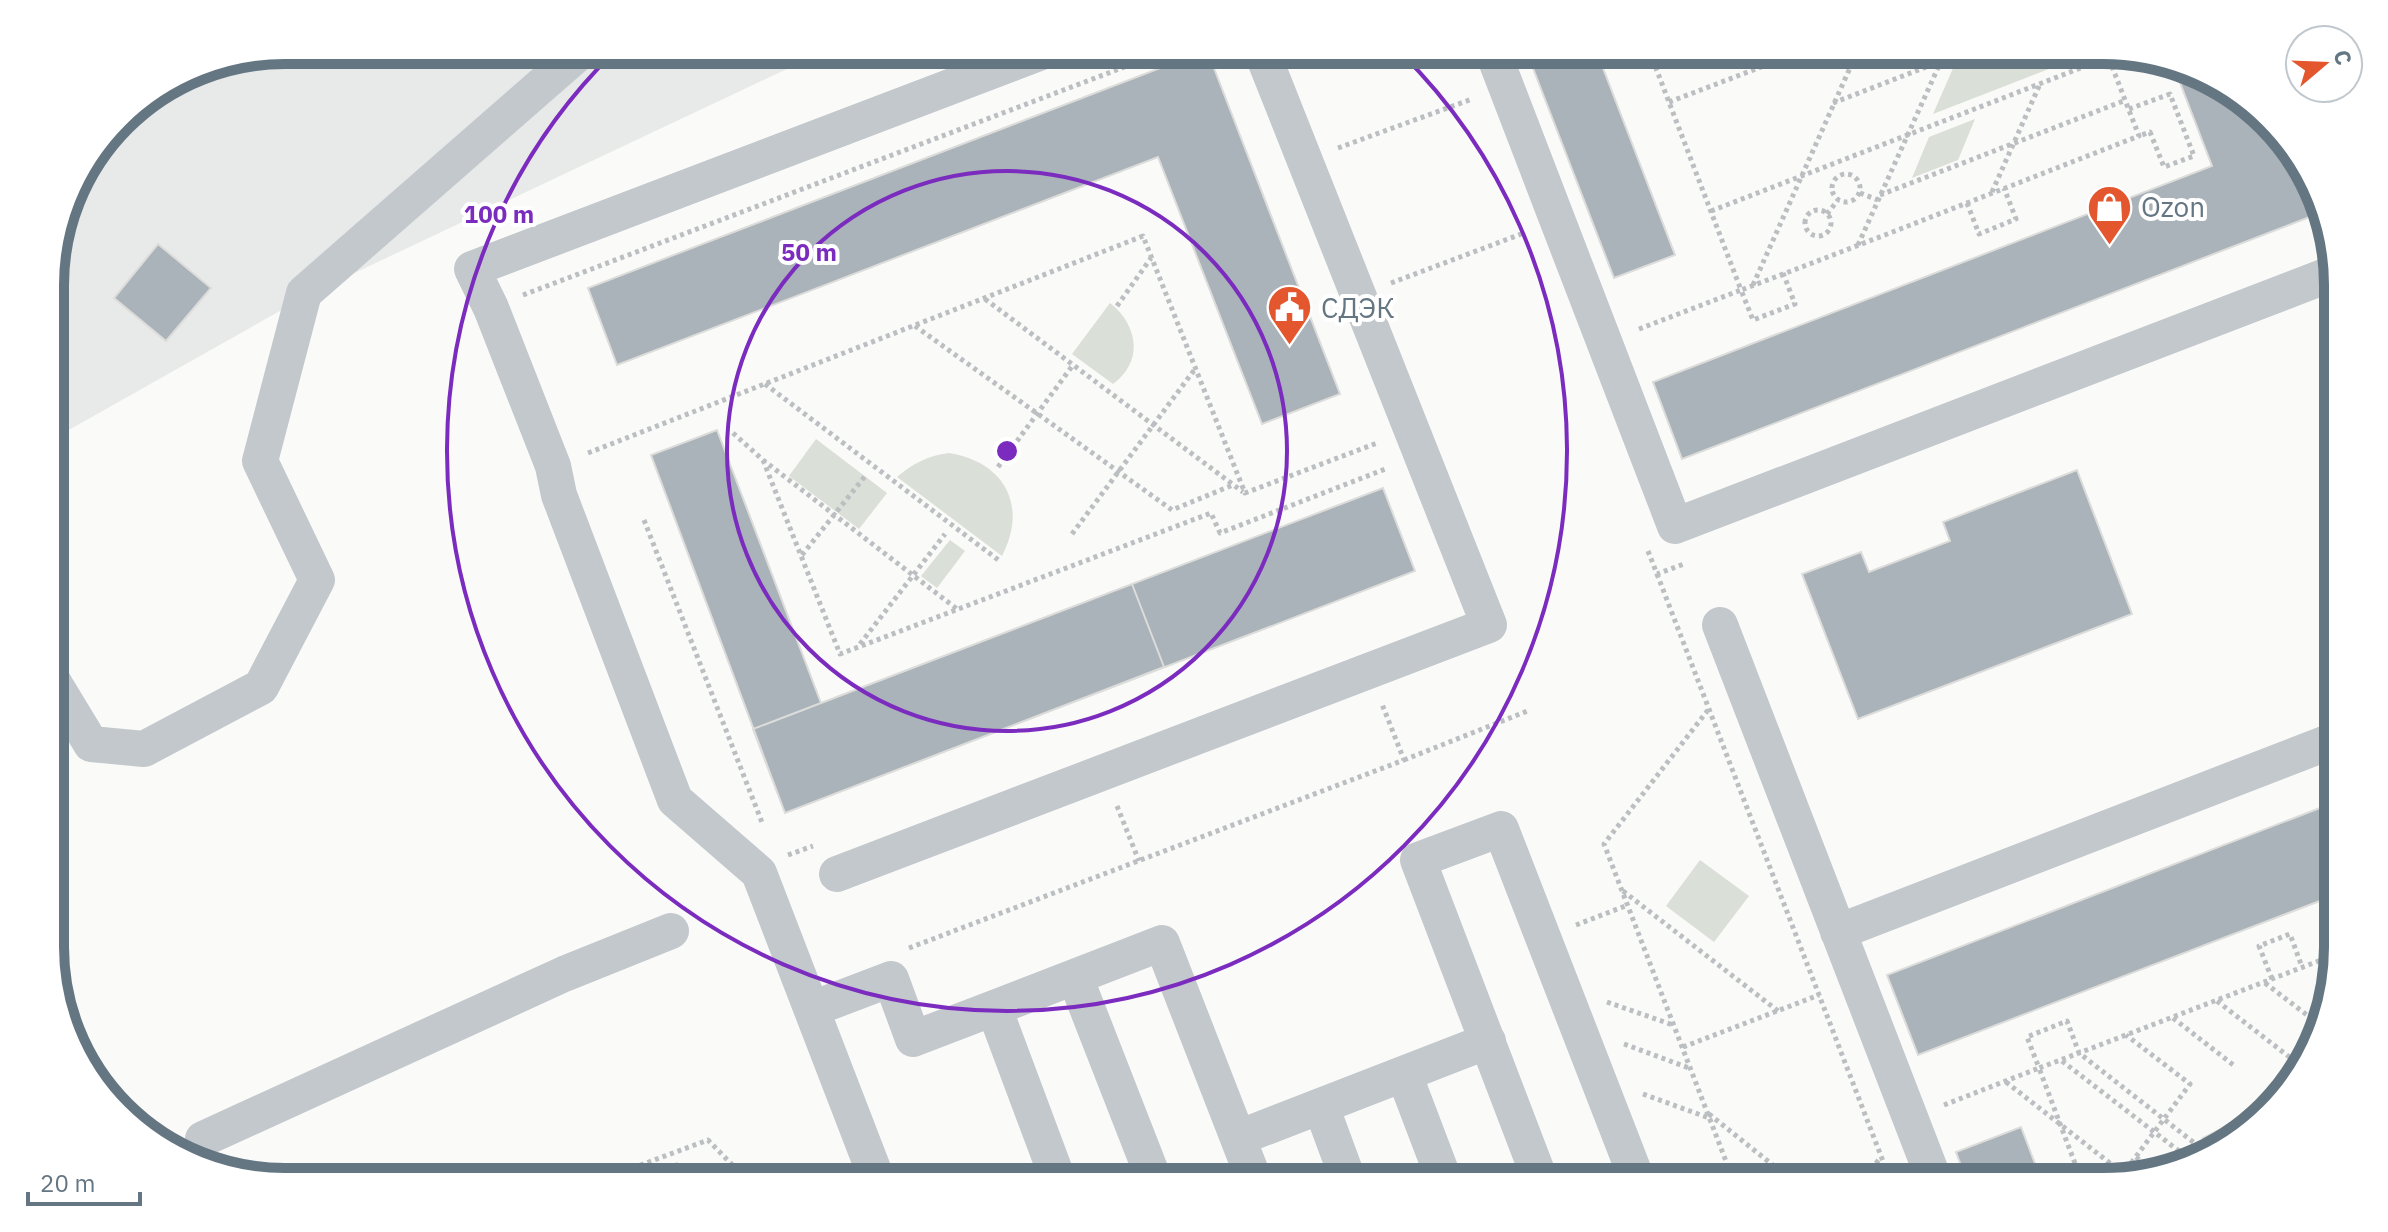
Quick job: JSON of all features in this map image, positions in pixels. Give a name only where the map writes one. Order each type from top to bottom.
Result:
[{"type":"lane","points":[[64,699],[91,744],[144,749],[261,687],[317,580],[260,461],[304,293],[566,64]]},
{"type":"lane","points":[[873,1168],[759,873],[675,800],[559,495],[553,466],[491,308],[472,269],[1010,64]]},
{"type":"lane","points":[[837,874],[1489,625],[1399,434],[1357,296],[1266,64]]},
{"type":"lane","points":[[1497,64],[1675,526],[2323,277]]},
{"type":"lane","points":[[1720,625],[1930,1168]]},
{"type":"lane","points":[[1838,932],[2324,744]]},
{"type":"lane","points":[[1536,1168],[1418,860],[1501,829],[1633,1168]]},
{"type":"lane","points":[[203,1139],[564,974],[671,931]]},
{"type":"lane","points":[[812,1009],[891,979],[913,1039],[1162,943],[1250,1168]]},
{"type":"lane","points":[[1075,977],[1150,1168]]},
{"type":"lane","points":[[994,1008],[1054,1168]]},
{"type":"lane","points":[[1238,1138],[1488,1041]]},
{"type":"lane","points":[[1404,1074],[1440,1168]]},
{"type":"lane","points":[[1321,1106],[1344,1168]]},
{"type":"path","points":[[491,308],[1132,64]]},
{"type":"path","points":[[1654,64],[1753,320],[1795,304],[1783,273]]},
{"type":"path","points":[[1669,102],[1770,64]]},
{"type":"path","points":[[1753,285],[1851,64]]},
{"type":"path","points":[[1833,103],[1935,64]]},
{"type":"path","points":[[1858,245],[1939,64]]},
{"type":"path","points":[[1711,211],[2085,64]]},
{"type":"path","points":[[2112,65],[2139,136]]},
{"type":"path","points":[[1991,193],[2041,83]]},
{"type":"path","points":[[1469,86],[1479,113]]},
{"type":"path","points":[[1634,331],[2150,132],[2164,167],[2194,156],[2170,94],[2129,109]]},
{"type":"path","points":[[1304,161],[1473,98]]},
{"type":"path","points":[[1860,193],[1879,198],[2126,100]]},
{"type":"path","points":[[1835,163],[1840,175]]},
{"type":"path","points":[[1846,173],[1855,176],[1860,183],[1860,193],[1855,200],[1847,203],[1838,200],[1832,193],[1832,183],[1846,173]]},
{"type":"path","points":[[1967,203],[1979,234],[2016,219],[2004,188]]},
{"type":"path","points":[[1827,214],[1838,200]]},
{"type":"path","points":[[1818,210],[1827,214],[1831,219],[1826,234],[1817,237],[1810,234],[1805,227],[1805,219],[1810,212],[1818,210]]},
{"type":"path","points":[[1357,296],[1525,232],[1530,246]]},
{"type":"path","points":[[553,466],[1143,236],[1245,493]]},
{"type":"path","points":[[1117,306],[1152,257]]},
{"type":"path","points":[[984,298],[1245,493]]},
{"type":"path","points":[[915,325],[1172,510],[1233,485]]},
{"type":"path","points":[[998,467],[1073,365]]},
{"type":"path","points":[[1072,534],[1195,368]]},
{"type":"path","points":[[764,384],[1001,562]]},
{"type":"path","points":[[733,433],[763,460],[957,609]]},
{"type":"path","points":[[763,460],[840,654],[1211,513],[1220,533],[1397,465],[1399,434],[1245,493]]},
{"type":"path","points":[[801,555],[866,475]]},
{"type":"path","points":[[644,520],[760,820],[769,832]]},
{"type":"path","points":[[859,647],[945,534]]},
{"type":"path","points":[[1646,545],[1885,1168]]},
{"type":"path","points":[[1657,574],[1686,563]]},
{"type":"path","points":[[1369,671],[1404,760]]},
{"type":"path","points":[[1709,709],[1604,844],[1729,1168]]},
{"type":"path","points":[[907,949],[1530,710]]},
{"type":"path","points":[[778,844],[788,856],[816,844]]},
{"type":"path","points":[[1622,890],[1778,1011]]},
{"type":"path","points":[[1543,938],[1628,905]]},
{"type":"path","points":[[2272,979],[2259,946],[2290,934],[2302,967]]},
{"type":"path","points":[[1939,1107],[2323,959]]},
{"type":"path","points":[[2264,982],[2312,1019]]},
{"type":"path","points":[[1561,986],[1674,1026]]},
{"type":"path","points":[[1683,1047],[1819,995]]},
{"type":"path","points":[[2216,1000],[2293,1060]]},
{"type":"path","points":[[2172,1017],[2236,1067]]},
{"type":"path","points":[[2077,1168],[2027,1037],[2067,1021],[2079,1053],[2198,1146]]},
{"type":"path","points":[[1578,1027],[1690,1068]]},
{"type":"path","points":[[2126,1035],[2190,1084],[2128,1167]]},
{"type":"path","points":[[2061,1060],[2180,1154]]},
{"type":"path","points":[[1597,1077],[1709,1116],[1776,1168]]},
{"type":"path","points":[[2005,1081],[2117,1168]]},
{"type":"path","points":[[633,1168],[708,1140],[735,1168]]},
{"type":"path","points":[[1872,1168],[1881,1157]]},
{"type":"path","points":[[2136,1157],[2145,1164]]},
{"type":"shaded area","points":[[285,64],[797,64],[310,294],[64,433],[64,270],[81,200],[110,150],[129,129],[150,110],[187,87],[228,72]]},
{"type":"shaded area","points":[[1955,64],[2062,64],[1933,114]]},
{"type":"shaded area","points":[[1975,119],[1958,160],[1912,178],[1929,137]]},
{"type":"shaded area","points":[[1110,303],[1127,322],[1134,343],[1130,365],[1113,384],[1072,354]]},
{"type":"shaded area","points":[[816,439],[887,493],[859,529],[789,476]]},
{"type":"shaded area","points":[[949,453],[985,466],[1006,489],[1013,520],[1002,556],[897,477],[921,461]]},
{"type":"shaded area","points":[[950,540],[965,551],[937,588],[921,576]]},
{"type":"shaded area","points":[[1700,860],[1749,896],[1714,942],[1666,906]]},
{"type":"shaded area","points":[[2226,1125],[2234,1125],[2206,1142],[2201,1138]]},
{"type":"building","points":[[1171,64],[1212,64],[1340,394],[1262,424],[1158,157],[617,365],[588,288]]},
{"type":"building","points":[[1531,64],[1601,64],[1675,255],[1614,278]]},
{"type":"building","points":[[2178,78],[2226,101],[2269,139],[2287,162],[2313,216],[1682,459],[1653,382],[2212,166]]},
{"type":"building","points":[[158,244],[211,288],[166,341],[114,298]]},
{"type":"building","points":[[717,430],[821,703],[1383,488],[1415,571],[785,813],[651,455]]},
{"type":"building","points":[[2077,470],[2132,614],[1858,719],[1802,574],[1861,552],[1869,572],[1950,541],[1943,522]]},
{"type":"building","points":[[1132,584],[1164,667],[785,813],[753,729]]},
{"type":"building","points":[[2324,806],[2324,899],[1918,1055],[1887,975]]},
{"type":"building","points":[[2021,1127],[2037,1168],[1962,1168],[1956,1152]]},
{"type":"place","name":"Ozon","points":[[2110,246]]},
{"type":"place","name":"СДЭК","points":[[1290,347]]}]
